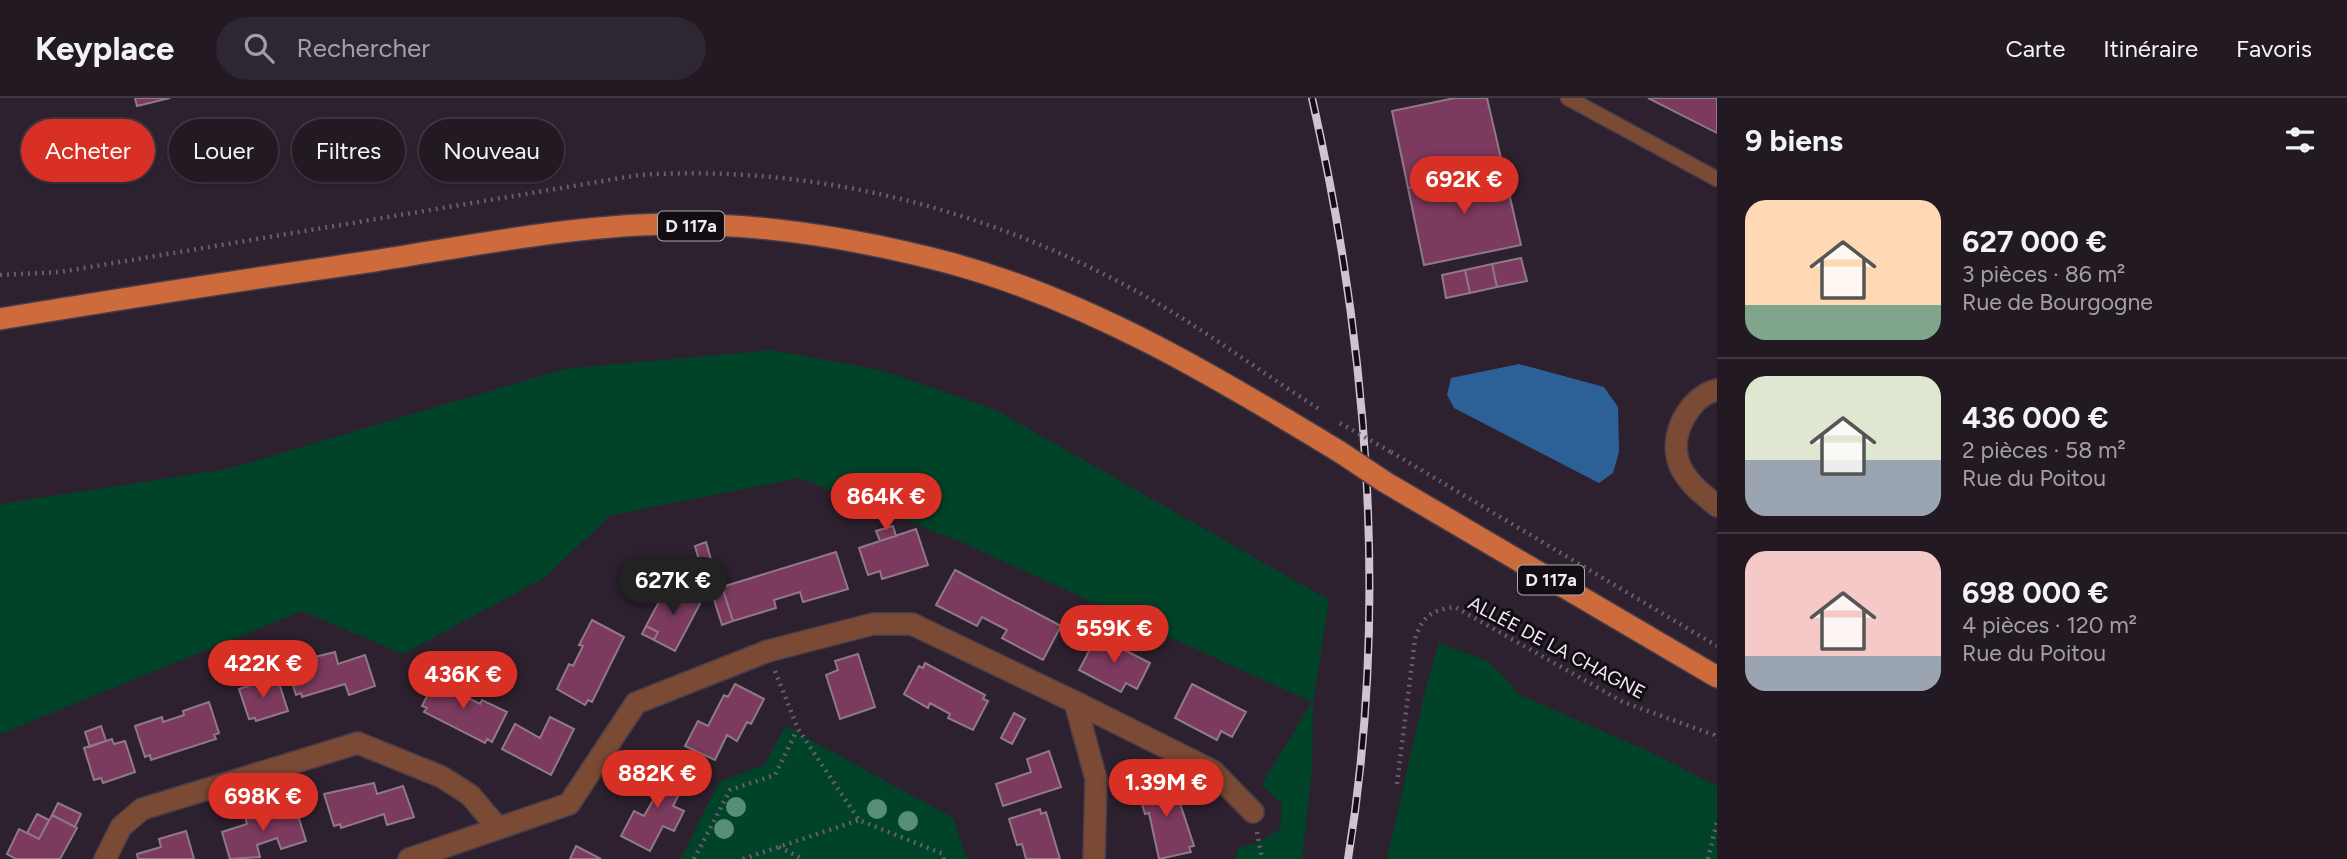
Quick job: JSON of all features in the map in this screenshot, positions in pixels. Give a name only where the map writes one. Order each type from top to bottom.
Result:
[{"type":"main road","name":"D 117a","points":[[0,319],[118,298],[566,232],[666,224],[790,231],[950,263],[1024,287],[1157,346],[1225,383],[1385,482],[1717,677]]},
{"type":"street","points":[[1717,390],[1710,391],[1687,410],[1679,434],[1677,459],[1691,482],[1717,506]]},
{"type":"street","points":[[410,859],[569,804],[636,703],[768,651],[873,624],[912,624],[1075,702],[1213,771],[1253,812]]},
{"type":"street","points":[[1075,702],[1096,779],[1094,859]]},
{"type":"street","points":[[105,859],[121,827],[142,809],[358,743],[442,777],[470,794],[498,828]]},
{"type":"lane","points":[[1568,98],[1717,178]]},
{"type":"path","points":[[1340,423],[1717,646]]},
{"type":"path","name":"ALLÉE DE LA CHAGNE","points":[[1397,784],[1415,639],[1420,622],[1434,610],[1455,607],[1623,702],[1714,735],[1717,740]]},
{"type":"path","points":[[768,651],[798,729],[859,820],[922,844],[943,854],[944,859]]},
{"type":"path","points":[[694,859],[730,790],[775,775],[798,729]]},
{"type":"path","points":[[743,859],[859,820]]},
{"type":"path","points":[[1709,859],[1717,822]]},
{"type":"path","points":[[778,847],[803,859]]},
{"type":"green space","points":[[771,350],[881,370],[996,410],[1329,600],[1313,702],[1312,771],[1302,859],[1235,859],[1238,849],[1264,840],[1280,829],[1282,805],[1262,784],[1312,702],[961,542],[800,478],[611,515],[544,578],[403,654],[302,611],[0,734],[0,504],[228,469],[564,369]]},
{"type":"green space","points":[[1439,643],[1488,661],[1520,695],[1650,752],[1717,786],[1717,859],[1387,859],[1426,687]]},
{"type":"green space","points":[[785,726],[953,818],[967,859],[681,859],[719,782],[764,765]]},
{"type":"water","points":[[1519,364],[1604,387],[1618,407],[1619,452],[1613,473],[1599,483],[1454,408],[1447,395],[1451,378]]},
{"type":"building","points":[[135,98],[170,98],[137,106]]},
{"type":"building","points":[[1455,98],[1487,98],[1503,167],[1408,188],[1392,111]]},
{"type":"building","points":[[1648,98],[1717,98],[1717,133]]},
{"type":"building","points":[[1503,167],[1521,245],[1424,265],[1408,188]]},
{"type":"building","points":[[1521,258],[1527,281],[1497,287],[1492,264]]},
{"type":"building","points":[[1492,264],[1497,287],[1470,293],[1465,270]]},
{"type":"building","points":[[1465,270],[1470,293],[1446,298],[1442,275]]},
{"type":"building","points":[[893,526],[896,536],[880,541],[876,531]]},
{"type":"building","points":[[916,529],[928,565],[882,579],[880,571],[868,575],[859,548]]},
{"type":"building","points":[[706,542],[714,570],[703,574],[695,546]]},
{"type":"building","points":[[836,552],[848,589],[803,602],[800,592],[774,600],[776,608],[733,621],[722,587]]},
{"type":"building","points":[[955,570],[1061,626],[1043,660],[1002,638],[1007,630],[982,617],[977,626],[936,605]]},
{"type":"building","points":[[668,585],[701,602],[675,651],[654,640],[658,632],[646,626]]},
{"type":"building","points":[[722,587],[733,621],[722,625],[711,590]]},
{"type":"building","points":[[592,620],[624,637],[592,702],[588,700],[585,705],[557,689],[569,664],[573,666],[583,646],[579,645]]},
{"type":"building","points":[[646,626],[658,632],[654,640],[642,634]]},
{"type":"building","points":[[1097,636],[1150,663],[1137,689],[1126,683],[1121,692],[1079,670]]},
{"type":"building","points":[[335,652],[338,664],[365,655],[375,686],[349,695],[345,684],[302,697],[301,693],[296,695],[286,664]]},
{"type":"building","points":[[858,654],[875,707],[840,719],[826,675],[838,670],[835,661]]},
{"type":"building","points":[[925,663],[985,695],[983,699],[988,701],[973,730],[948,718],[950,714],[930,703],[928,708],[904,694],[919,666],[923,668]]},
{"type":"building","points":[[437,677],[463,690],[461,694],[480,704],[482,700],[507,712],[492,742],[487,739],[485,743],[424,712],[427,708],[422,706]]},
{"type":"building","points":[[266,680],[268,684],[278,680],[288,711],[256,721],[255,718],[249,719],[239,689]]},
{"type":"building","points":[[735,684],[764,699],[751,724],[747,722],[737,741],[727,735],[715,760],[685,746],[698,721],[708,726],[724,695],[728,697]]},
{"type":"building","points":[[1192,684],[1246,712],[1232,737],[1221,731],[1217,740],[1175,718]]},
{"type":"building","points":[[209,702],[219,733],[214,735],[216,739],[151,760],[150,755],[145,757],[135,726],[162,717],[163,722],[184,715],[183,711]]},
{"type":"building","points":[[1014,713],[1025,719],[1012,744],[1001,738]]},
{"type":"building","points":[[550,717],[574,729],[551,775],[502,749],[515,724],[540,738]]},
{"type":"building","points":[[101,726],[106,741],[90,747],[85,732]]},
{"type":"building","points":[[112,739],[114,744],[125,741],[135,772],[103,783],[101,778],[94,780],[84,748]]},
{"type":"building","points":[[1049,751],[1061,787],[1003,806],[996,784],[1031,772],[1027,759]]},
{"type":"building","points":[[657,766],[686,781],[673,806],[684,811],[674,831],[663,826],[650,851],[621,836],[634,811],[644,816],[655,797],[644,791]]},
{"type":"building","points":[[1167,778],[1169,783],[1173,782],[1194,846],[1189,847],[1191,852],[1159,859],[1149,813],[1145,814],[1137,788]]},
{"type":"building","points":[[374,783],[377,794],[403,786],[414,817],[387,825],[384,814],[341,828],[340,824],[334,826],[324,794]]},
{"type":"building","points":[[58,803],[81,814],[75,827],[52,815]]},
{"type":"building","points":[[267,806],[270,817],[296,809],[306,841],[281,849],[277,838],[257,845],[260,857],[230,859],[222,832],[247,824],[244,813]]},
{"type":"building","points":[[1040,809],[1041,814],[1046,812],[1060,859],[1026,859],[1022,844],[1017,845],[1009,819]]},
{"type":"building","points":[[37,814],[49,820],[39,839],[27,833]]},
{"type":"building","points":[[52,815],[77,828],[60,859],[16,859],[7,854],[19,829],[39,839]]},
{"type":"building","points":[[186,831],[194,859],[138,859],[137,854],[161,847],[159,839]]},
{"type":"building","points":[[576,846],[601,859],[570,859]]},
{"type":"railway","points":[[1312,98],[1347,286],[1359,381],[1366,477],[1368,669],[1361,765],[1348,859]]}]
